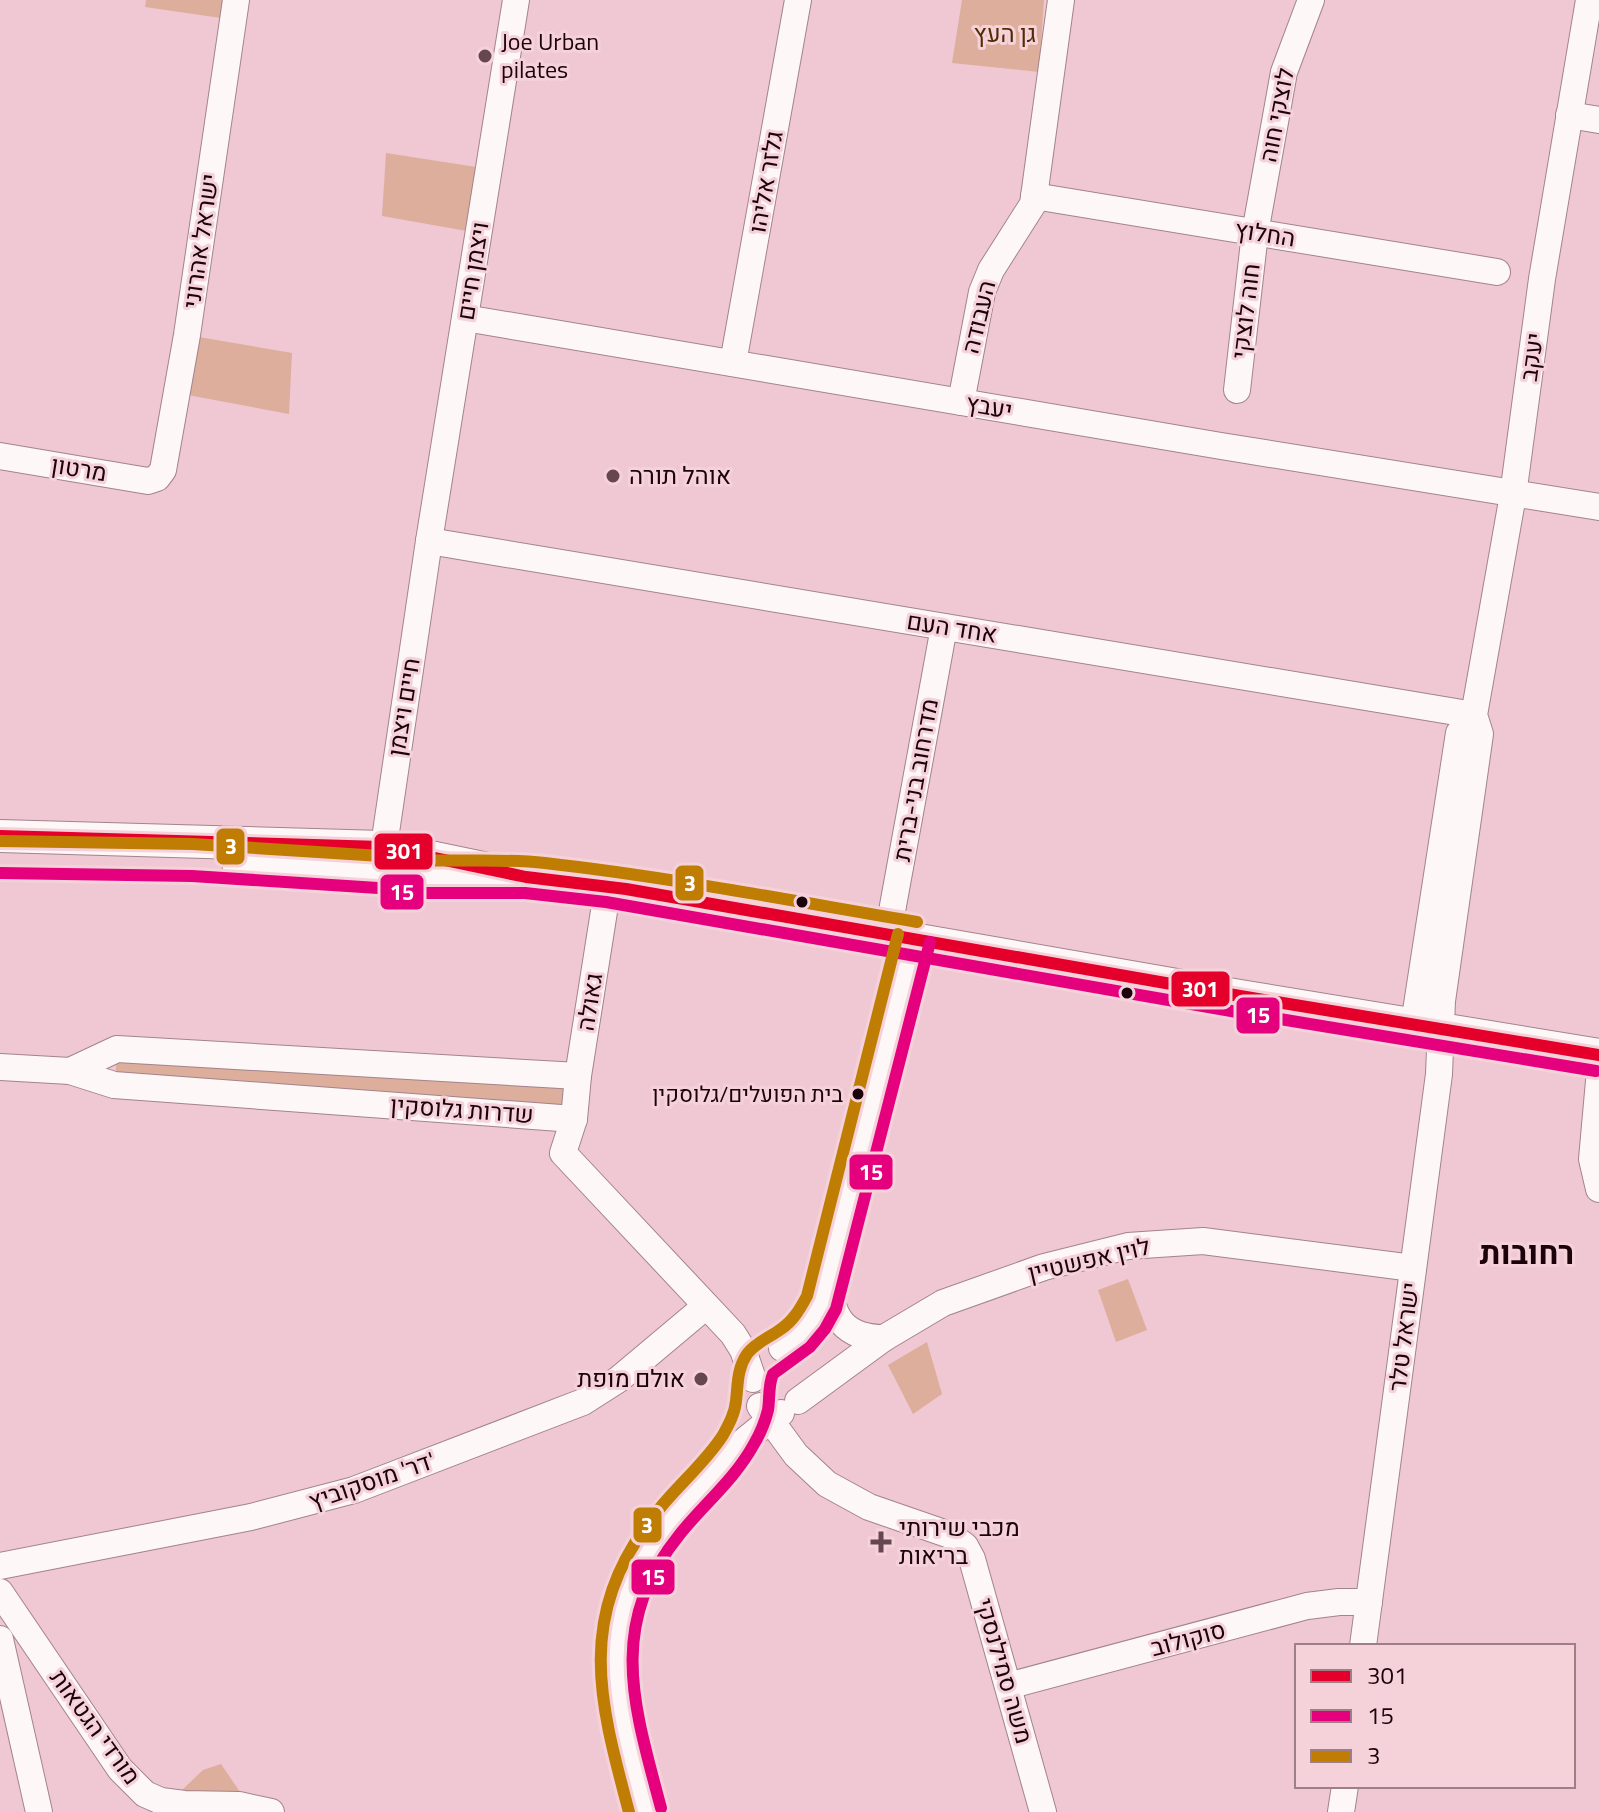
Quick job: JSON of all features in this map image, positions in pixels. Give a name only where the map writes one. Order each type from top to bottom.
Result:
[{"type":"main road","points":[[0,836],[381,859],[608,886],[1599,1055]]},
{"type":"main road","points":[[0,857],[381,859]]},
{"type":"street","name":"ישראל אהרוני","points":[[157,478],[166,464],[236,0]]},
{"type":"street","name":"ויצמן חיים","points":[[429,541],[516,0]]},
{"type":"street","name":"גלזר אליהו","points":[[733,363],[798,0]]},
{"type":"street","name":"העבודה","points":[[961,402],[982,292],[991,270],[1033,204],[1061,0]]},
{"type":"street","name":"לוצקי חוה","points":[[1255,233],[1284,72],[1311,0]]},
{"type":"street","name":"יעקב","points":[[1426,1026],[1480,734],[1474,715],[1513,495],[1542,279],[1589,0]]},
{"type":"street","points":[[1569,115],[1599,120]]},
{"type":"street","name":"החלוץ","points":[[1034,196],[1497,272]]},
{"type":"street","name":"חוה לוצקי","points":[[1237,390],[1255,233]]},
{"type":"street","name":"יעבץ","points":[[465,318],[1599,507]]},
{"type":"street","name":"מרטון","points":[[0,456],[148,481],[157,478]]},
{"type":"street","name":"אחד העם","points":[[429,541],[1474,715]]},
{"type":"street","name":"חיים ויצמן","points":[[381,859],[429,541]]},
{"type":"street","name":"מדרחוב בני-ברית","points":[[770,1401],[762,1361],[799,1336],[812,1321],[822,1302],[829,1277],[901,936],[944,627]]},
{"type":"street","name":"גאולה","points":[[574,1119],[608,886]]},
{"type":"street","name":"ישראל טלר","points":[[1363,1644],[1439,1074],[1426,1026]]},
{"type":"street","name":"שדרות גלוסקין","points":[[70,1071],[117,1049],[578,1076]]},
{"type":"street","name":"שדרות גלוסקין","points":[[0,1067],[70,1071],[114,1085],[574,1119]]},
{"type":"street","points":[[1599,1081],[1592,1159],[1599,1189]]},
{"type":"street","points":[[574,1119],[563,1153],[733,1334],[770,1401],[807,1387],[810,1368],[803,1354],[793,1348],[756,1348],[733,1334]]},
{"type":"street","name":"לוין אפשטיין","points":[[646,1812],[617,1700],[614,1669],[622,1610],[632,1582],[663,1529],[770,1401],[953,1299],[1044,1267],[1128,1246],[1203,1241],[1413,1268]]},
{"type":"street","points":[[829,1277],[832,1305],[842,1324],[859,1335],[884,1338]]},
{"type":"street","name":"דר' מוסקוביץ'","points":[[0,1566],[251,1517],[354,1490],[583,1402],[619,1379],[706,1306]]},
{"type":"street","name":"משה סמילנסקי","points":[[770,1401],[810,1470],[847,1496],[896,1518],[950,1535],[965,1546],[972,1559],[1043,1812]]},
{"type":"street","name":"מורדי הגטאות","points":[[0,1592],[120,1769],[145,1794],[161,1801],[239,1805],[271,1812]]},
{"type":"street","name":"סוקולוב","points":[[1008,1686],[1307,1606],[1369,1602]]},
{"type":"street","points":[[0,1639],[39,1812]]},
{"type":"street","points":[[1341,1812],[1345,1788]]},
{"type":"green space","points":[[146,0],[231,0],[228,19],[145,7]]},
{"type":"green space","name":"גן העץ","points":[[962,0],[1044,0],[1039,72],[952,63]]},
{"type":"green space","points":[[386,153],[489,169],[478,233],[382,216]]},
{"type":"green space","points":[[187,335],[292,353],[289,414],[177,393]]},
{"type":"green space","points":[[117,1052],[576,1082],[572,1114],[115,1083]]},
{"type":"green space","points":[[1128,1279],[1147,1330],[1116,1342],[1098,1290]]},
{"type":"green space","points":[[927,1342],[942,1394],[913,1414],[888,1365]]},
{"type":"green space","points":[[221,1764],[240,1792],[180,1792],[203,1770]]},
{"type":"transit line","name":"301","points":[[0,836],[382,847],[526,877],[626,889],[1599,1055]]},
{"type":"transit line","name":"3","points":[[0,841],[193,844],[401,859],[545,863],[684,882],[917,922]]},
{"type":"transit line","name":"15","points":[[0,873],[192,876],[378,888],[408,893],[525,893],[606,902],[1596,1071]]},
{"type":"transit line","name":"3","points":[[629,1812],[603,1696],[603,1625],[612,1590],[628,1555],[652,1518],[723,1435],[734,1410],[740,1371],[747,1354],[789,1322],[807,1296],[898,934]]},
{"type":"transit line","name":"15","points":[[661,1808],[636,1700],[634,1634],[642,1601],[657,1568],[680,1534],[729,1480],[754,1444],[767,1414],[773,1374],[810,1347],[836,1309],[930,942]]},
{"type":"place","name":"Joe Urban pilates","points":[[485,56]]},
{"type":"place","name":"אוהל תורה","points":[[613,476]]},
{"type":"place","name":"בית הפועלים/גלוסקין","points":[[858,1094]]},
{"type":"place","name":"אולם מופת","points":[[701,1379]]},
{"type":"place","name":"מכבי שירותי בריאות","points":[[881,1542]]},
{"type":"district","name":"רחובות","points":[[1527,1253]]}]
